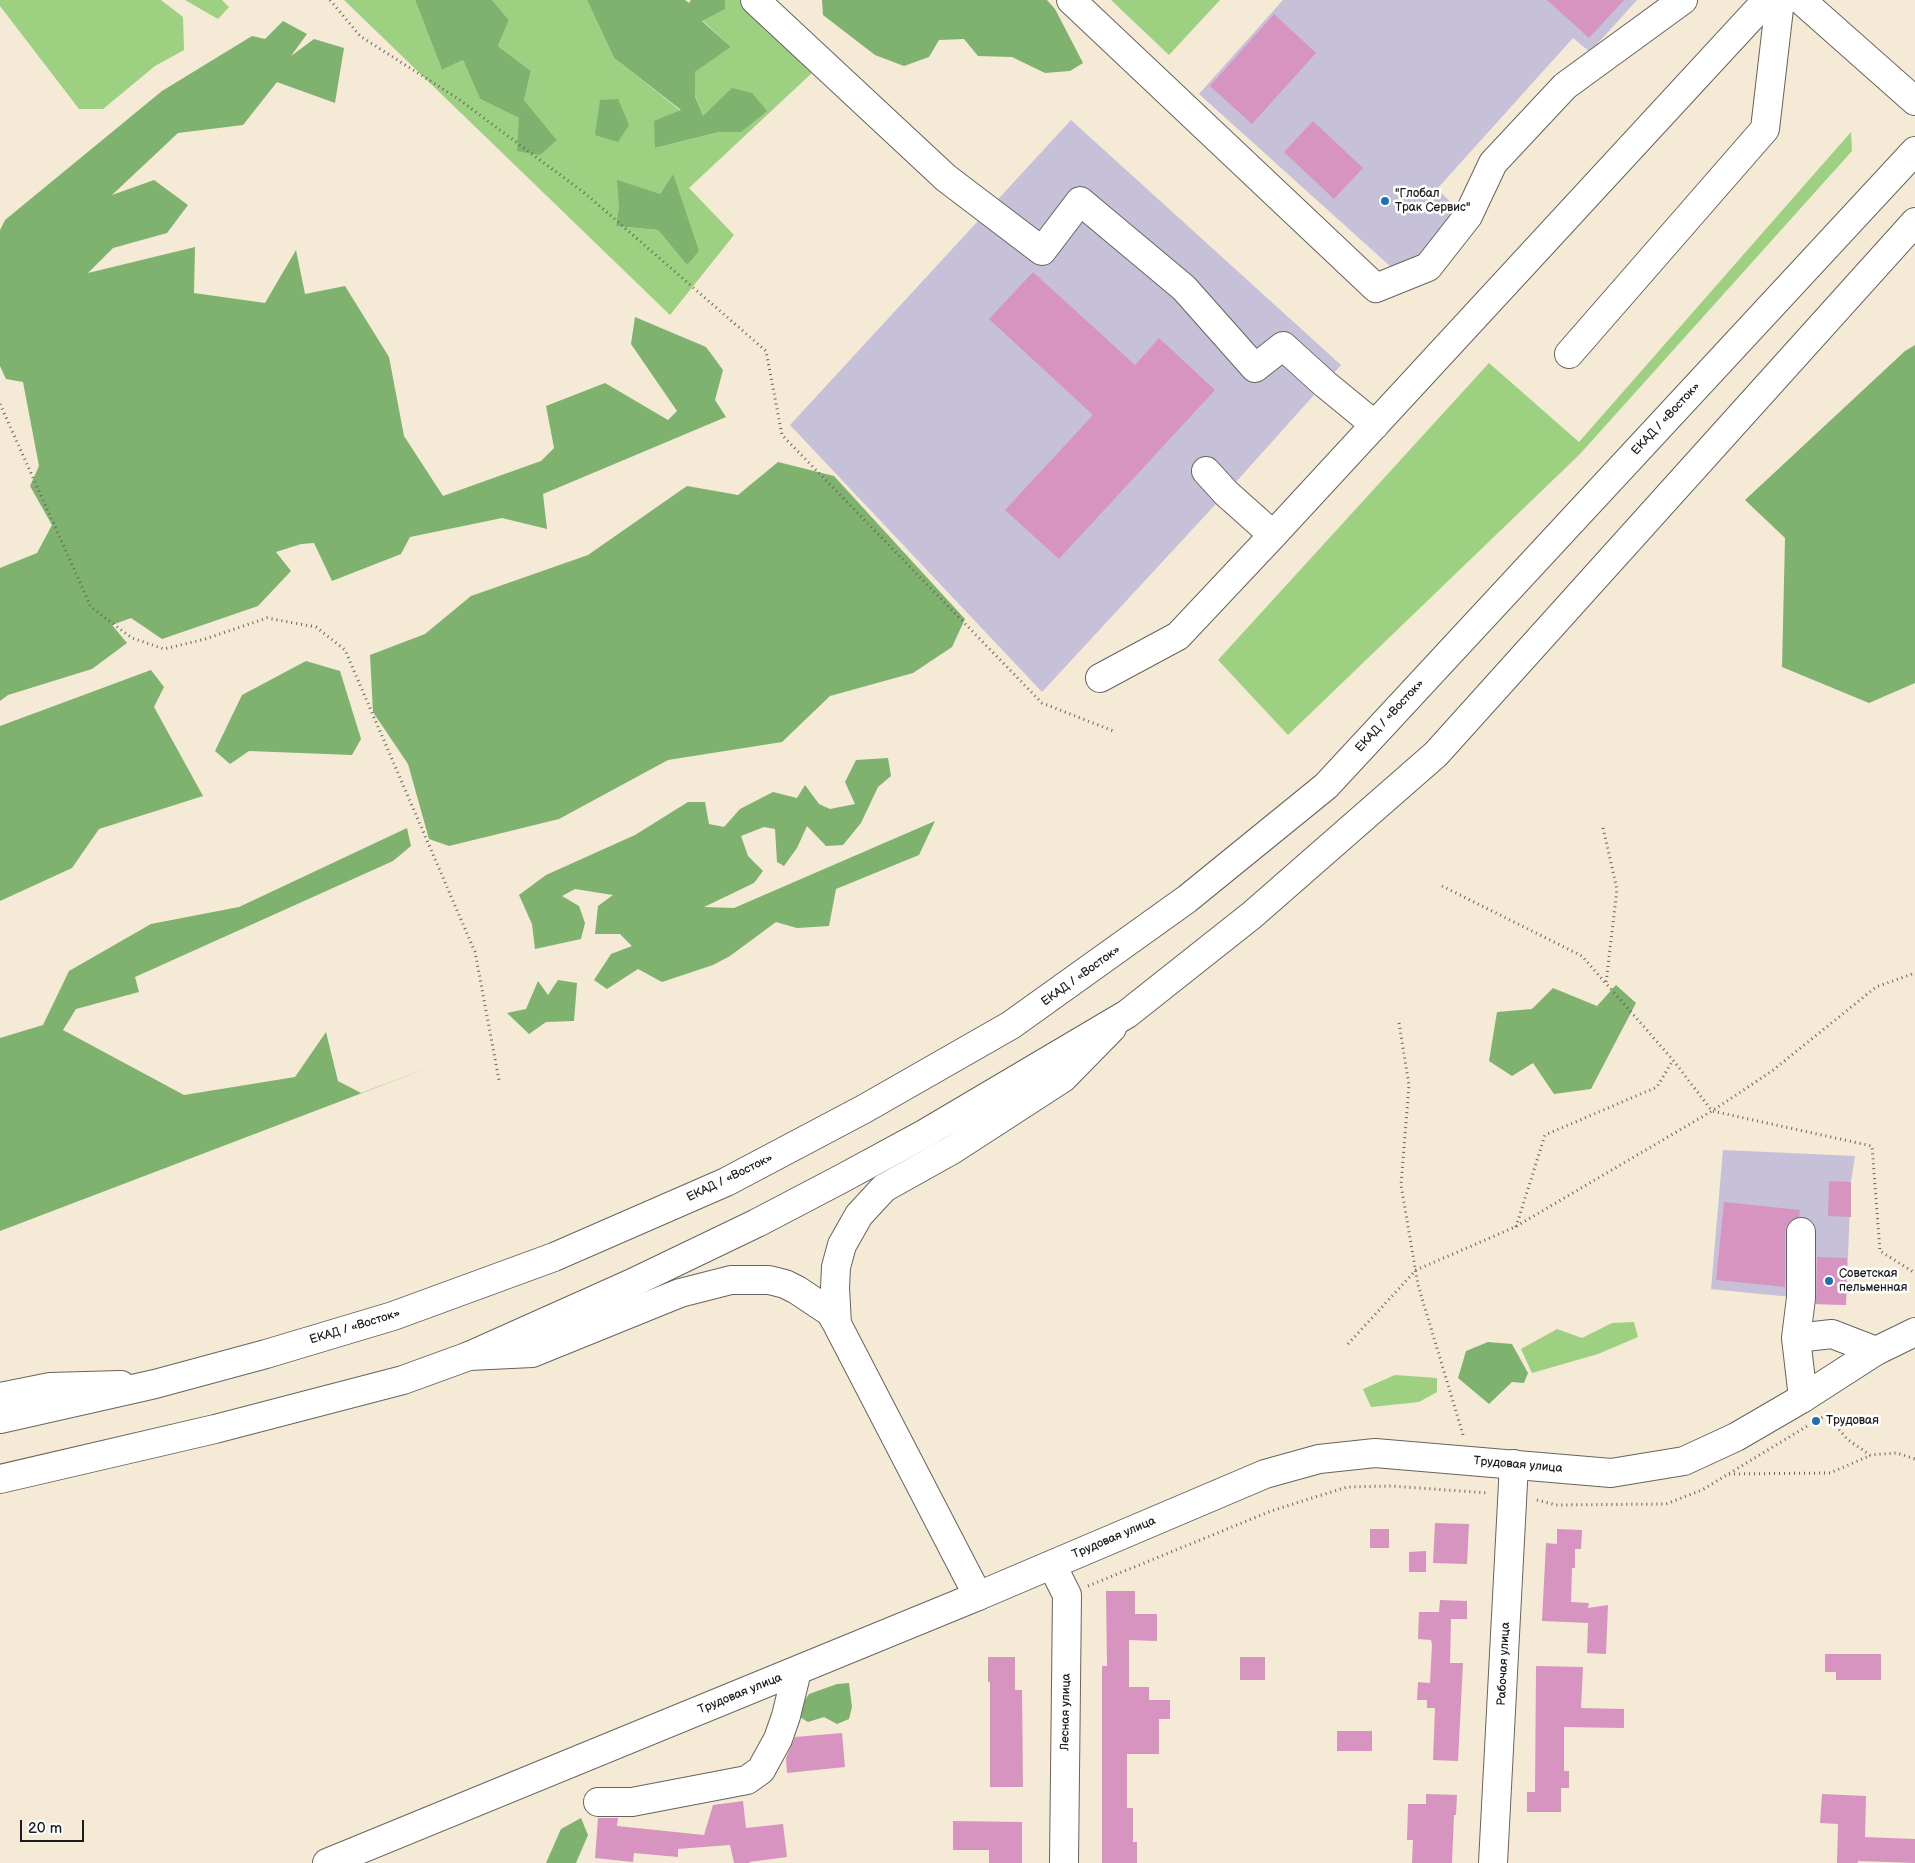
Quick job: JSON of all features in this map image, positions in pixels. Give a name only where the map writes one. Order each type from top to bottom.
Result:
[{"type":"main road","points":[[755,0],[946,178],[1042,251],[1080,201],[1184,288],[1255,368],[1283,346],[1375,425]]},
{"type":"main road","points":[[1070,0],[1376,288],[1428,267],[1468,216],[1493,163],[1565,86],[1683,0]]},
{"type":"main road","points":[[1100,678],[1178,636],[1767,0]]},
{"type":"main road","points":[[1569,354],[1765,128],[1780,0]]},
{"type":"main road","points":[[1801,0],[1915,101]]},
{"type":"main road","name":"ЕКАД / «Восток»","points":[[0,1420],[155,1384],[266,1354],[393,1316],[554,1257],[726,1182],[864,1109],[1011,1025],[1187,899],[1326,786],[1915,151]]},
{"type":"main road","points":[[837,1324],[836,1267],[842,1245],[859,1215],[884,1188],[952,1150],[1063,1078],[1127,1014],[1252,916],[1436,754],[1915,222]]},
{"type":"main road","points":[[1206,471],[1226,493],[1273,535]]},
{"type":"main road","points":[[0,1479],[215,1429],[394,1383],[469,1356],[630,1284],[757,1223],[924,1134],[1127,1014]]},
{"type":"main road","points":[[1801,1232],[1801,1298],[1796,1338],[1803,1398]]},
{"type":"main road","points":[[469,1356],[532,1353],[680,1293],[731,1280],[769,1280],[785,1284],[811,1298],[830,1312],[978,1596]]},
{"type":"main road","name":"Трудовая улица","points":[[331,1862],[978,1596],[1265,1474],[1319,1459],[1374,1453],[1611,1473],[1684,1461],[1736,1437],[1803,1398],[1876,1351],[1915,1332]]},
{"type":"main road","points":[[1796,1338],[1832,1334],[1876,1351]]},
{"type":"main road","points":[[0,1397],[50,1387],[155,1384]]},
{"type":"main road","name":"Рабочая улица","points":[[1493,1863],[1514,1464]]},
{"type":"main road","name":"Лесная улица","points":[[1052,1565],[1067,1595],[1064,1863]]},
{"type":"main road","points":[[598,1802],[632,1802],[747,1780],[760,1770],[778,1739],[786,1716],[797,1671]]},
{"type":"path","points":[[330,0],[360,36],[457,98],[588,195],[766,351],[782,435],[1042,703],[1116,732]]},
{"type":"path","points":[[0,404],[91,607],[132,638],[164,649],[205,639],[267,618],[316,627],[345,650],[475,952],[499,1080]]},
{"type":"path","points":[[1602,828],[1617,889],[1606,984]]},
{"type":"path","points":[[1442,886],[1582,956],[1672,1060],[1712,1111],[1872,1146],[1880,1251],[1915,1273]]},
{"type":"path","points":[[1348,1344],[1416,1270],[1515,1228],[1712,1111],[1772,1070],[1876,987],[1915,973]]},
{"type":"path","points":[[1399,1022],[1409,1086],[1401,1185],[1421,1295],[1470,1460]]},
{"type":"path","points":[[1515,1228],[1545,1135],[1658,1087],[1672,1060]]},
{"type":"path","points":[[1729,1474],[1830,1473],[1870,1456]]},
{"type":"shaded area","points":[[1283,0],[1637,0],[1590,52],[1573,38],[1437,189],[1460,211],[1401,276],[1199,94]]},
{"type":"shaded area","points":[[1071,120],[1341,365],[1226,493],[1042,692],[790,425]]},
{"type":"shaded area","points":[[1723,1150],[1855,1156],[1851,1182],[1846,1305],[1812,1304],[1801,1298],[1711,1289]]},
{"type":"green space","points":[[0,0],[161,0],[183,17],[184,50],[155,66],[103,109],[79,109],[0,6]]},
{"type":"green space","points":[[185,0],[222,0],[229,7],[218,19]]},
{"type":"green space","points":[[344,0],[415,0],[442,70],[463,60],[480,99],[519,118],[557,140],[524,100],[531,71],[498,46],[509,20],[492,0],[587,0],[614,58],[681,111],[655,148],[719,132],[741,132],[703,116],[695,95],[695,72],[731,47],[702,20],[725,9],[725,0],[739,0],[814,71],[689,188],[734,235],[670,315]],"holes":[[[673,174],[687,265],[658,230],[616,226],[619,206],[660,194]]]},
{"type":"green space","points":[[415,0],[492,0],[509,20],[498,46],[531,71],[524,100],[557,140],[540,155],[517,151],[519,118],[480,99],[463,60],[442,70]]},
{"type":"green space","points":[[587,0],[685,0],[689,3],[691,0],[725,0],[725,9],[702,21],[731,47],[695,72],[695,96],[703,116],[732,88],[752,93],[767,111],[741,132],[719,132],[655,148],[654,121],[681,110],[614,58]]},
{"type":"green space","points":[[822,0],[1047,0],[1055,9],[1083,63],[1070,71],[1045,73],[1012,57],[978,56],[964,39],[939,40],[929,57],[904,66],[875,55],[823,15]]},
{"type":"green space","points":[[1111,0],[1220,0],[1169,55]]},
{"type":"green space","points":[[283,21],[307,34],[291,56],[314,39],[344,48],[335,103],[277,82],[243,125],[178,133],[112,195],[154,180],[188,205],[167,233],[113,248],[88,273],[195,247],[194,293],[265,303],[296,250],[305,294],[345,286],[389,357],[404,436],[443,496],[541,461],[554,448],[546,406],[605,383],[668,420],[677,411],[631,344],[635,317],[706,347],[723,370],[715,400],[726,417],[543,494],[547,529],[502,518],[410,537],[401,554],[332,581],[314,543],[301,544],[276,552],[291,571],[258,606],[162,639],[131,618],[112,625],[127,643],[92,669],[8,695],[0,701],[0,568],[37,553],[52,525],[30,486],[39,466],[23,382],[6,379],[0,366],[0,230],[5,220],[162,91],[252,36],[265,39]]},
{"type":"green space","points":[[618,99],[629,125],[618,142],[595,135],[600,100]]},
{"type":"green space","points":[[1851,132],[1852,151],[1580,454],[1288,735],[1218,660],[1489,363],[1579,442]]},
{"type":"green space","points":[[673,174],[699,251],[687,265],[658,230],[616,226],[619,206],[617,180],[660,194]]},
{"type":"green space","points":[[1915,345],[1915,683],[1869,703],[1782,667],[1785,538],[1745,500],[1905,351]]},
{"type":"green space","points":[[778,462],[834,476],[965,619],[952,647],[913,673],[830,696],[782,742],[668,760],[559,819],[449,846],[429,839],[408,764],[373,712],[370,655],[425,634],[471,596],[588,555],[687,486],[738,495]]},
{"type":"green space","points":[[306,661],[340,671],[361,739],[352,755],[249,751],[230,764],[215,751],[242,695]]},
{"type":"green space","points":[[151,670],[164,687],[154,707],[203,796],[99,829],[72,868],[0,901],[0,726]]},
{"type":"green space","points":[[888,758],[891,776],[878,787],[861,823],[843,845],[826,846],[807,826],[797,848],[784,866],[777,862],[775,829],[764,827],[741,836],[748,856],[763,871],[754,883],[704,907],[734,908],[935,821],[919,855],[836,889],[829,926],[797,928],[776,922],[730,956],[713,965],[662,982],[638,969],[607,989],[594,980],[611,954],[632,946],[620,934],[595,934],[598,906],[613,895],[575,889],[562,896],[579,906],[585,923],[581,939],[535,949],[532,924],[519,895],[546,875],[635,835],[688,802],[705,802],[709,824],[724,827],[740,809],[773,792],[797,798],[805,785],[819,804],[830,809],[855,804],[845,782],[856,760]]},
{"type":"green space","points":[[407,828],[411,846],[393,861],[135,977],[139,992],[76,1009],[63,1030],[184,1095],[295,1077],[326,1032],[338,1081],[361,1093],[433,1066],[0,1231],[0,1038],[43,1025],[69,971],[151,924],[239,907]]},
{"type":"green space","points":[[558,980],[577,983],[574,1021],[546,1022],[529,1034],[507,1013],[526,1009],[538,981],[548,995]]},
{"type":"green space","points":[[1616,985],[1636,1003],[1591,1089],[1554,1094],[1533,1063],[1512,1076],[1489,1061],[1497,1012],[1532,1009],[1553,988],[1597,1006]]},
{"type":"green space","points":[[1634,1322],[1638,1337],[1598,1354],[1532,1373],[1521,1349],[1557,1329],[1582,1338],[1612,1323]]},
{"type":"green space","points":[[1488,1342],[1512,1344],[1528,1373],[1524,1383],[1512,1382],[1489,1404],[1458,1378],[1466,1351]]},
{"type":"green space","points":[[1395,1375],[1437,1378],[1437,1392],[1419,1402],[1371,1407],[1363,1389]]},
{"type":"green space","points":[[849,1683],[852,1707],[849,1719],[837,1724],[824,1717],[808,1722],[795,1714],[809,1694],[837,1684]]},
{"type":"green space","points":[[581,1818],[588,1835],[576,1863],[546,1863],[561,1829]]},
{"type":"building","points":[[1547,0],[1624,0],[1589,38]]},
{"type":"building","points":[[1274,14],[1316,53],[1252,124],[1210,86]]},
{"type":"building","points":[[1313,121],[1363,168],[1334,199],[1284,152]]},
{"type":"building","points":[[1033,272],[1135,365],[1159,338],[1215,390],[1059,559],[1005,510],[1093,415],[989,319]]},
{"type":"building","points":[[1829,1181],[1851,1182],[1851,1217],[1828,1216]]},
{"type":"building","points":[[1724,1202],[1800,1210],[1799,1217],[1793,1219],[1788,1224],[1785,1232],[1785,1287],[1716,1280]]},
{"type":"building","name":"Советская пельменная","points":[[1817,1257],[1847,1258],[1846,1305],[1816,1304]]},
{"type":"building","points":[[1435,1523],[1469,1524],[1467,1564],[1433,1563]]},
{"type":"building","points":[[1370,1529],[1389,1529],[1389,1548],[1370,1548]]},
{"type":"building","points":[[1557,1529],[1582,1530],[1581,1549],[1575,1549],[1575,1568],[1572,1568],[1571,1602],[1589,1603],[1588,1608],[1608,1605],[1606,1654],[1587,1653],[1588,1623],[1542,1621],[1546,1543],[1557,1544]]},
{"type":"building","points":[[1426,1551],[1426,1572],[1409,1572],[1409,1552]]},
{"type":"building","points":[[1106,1591],[1135,1591],[1135,1614],[1157,1614],[1157,1641],[1129,1640],[1129,1687],[1149,1687],[1149,1700],[1170,1700],[1170,1719],[1159,1719],[1159,1754],[1127,1754],[1127,1808],[1133,1808],[1133,1842],[1137,1842],[1137,1863],[1102,1863],[1102,1666],[1107,1666]]},
{"type":"building","points":[[1440,1600],[1467,1601],[1467,1619],[1451,1619],[1450,1663],[1463,1663],[1458,1761],[1433,1760],[1435,1708],[1427,1708],[1427,1700],[1417,1700],[1418,1682],[1430,1683],[1432,1645],[1431,1640],[1418,1639],[1419,1612],[1439,1612]]},
{"type":"building","points":[[1825,1654],[1881,1654],[1881,1680],[1836,1680],[1836,1672],[1825,1672]]},
{"type":"building","points":[[988,1657],[1015,1657],[1015,1690],[1022,1690],[1023,1787],[990,1787],[990,1682],[988,1682]]},
{"type":"building","points":[[1240,1657],[1265,1657],[1265,1680],[1240,1680]]},
{"type":"building","points":[[1536,1666],[1583,1667],[1581,1708],[1624,1709],[1624,1728],[1564,1727],[1564,1771],[1569,1771],[1569,1788],[1561,1788],[1561,1812],[1527,1812],[1527,1792],[1535,1792]]},
{"type":"building","points":[[1337,1731],[1372,1731],[1372,1751],[1337,1751]]},
{"type":"building","points":[[842,1733],[845,1767],[787,1773],[786,1758],[795,1737]]},
{"type":"building","points":[[1426,1794],[1457,1795],[1456,1815],[1454,1815],[1452,1863],[1412,1863],[1413,1840],[1407,1840],[1408,1804],[1426,1804]]},
{"type":"building","points":[[1822,1794],[1866,1796],[1865,1837],[1915,1839],[1915,1863],[1858,1861],[1858,1863],[1837,1863],[1838,1824],[1820,1823]]},
{"type":"building","points":[[743,1801],[746,1828],[783,1824],[787,1857],[750,1863],[734,1863],[730,1845],[678,1849],[678,1857],[634,1853],[633,1862],[595,1858],[598,1818],[618,1818],[617,1826],[704,1835],[713,1805]]},
{"type":"building","points":[[953,1821],[1022,1822],[1022,1863],[989,1863],[989,1850],[953,1850]]},
{"type":"place","name":"\"Глобал Трак Сервис\"","points":[[1385,201]]},
{"type":"place","name":"Советская пельменная","points":[[1829,1281]]},
{"type":"place","name":"Трудовая","points":[[1816,1421]]}]
